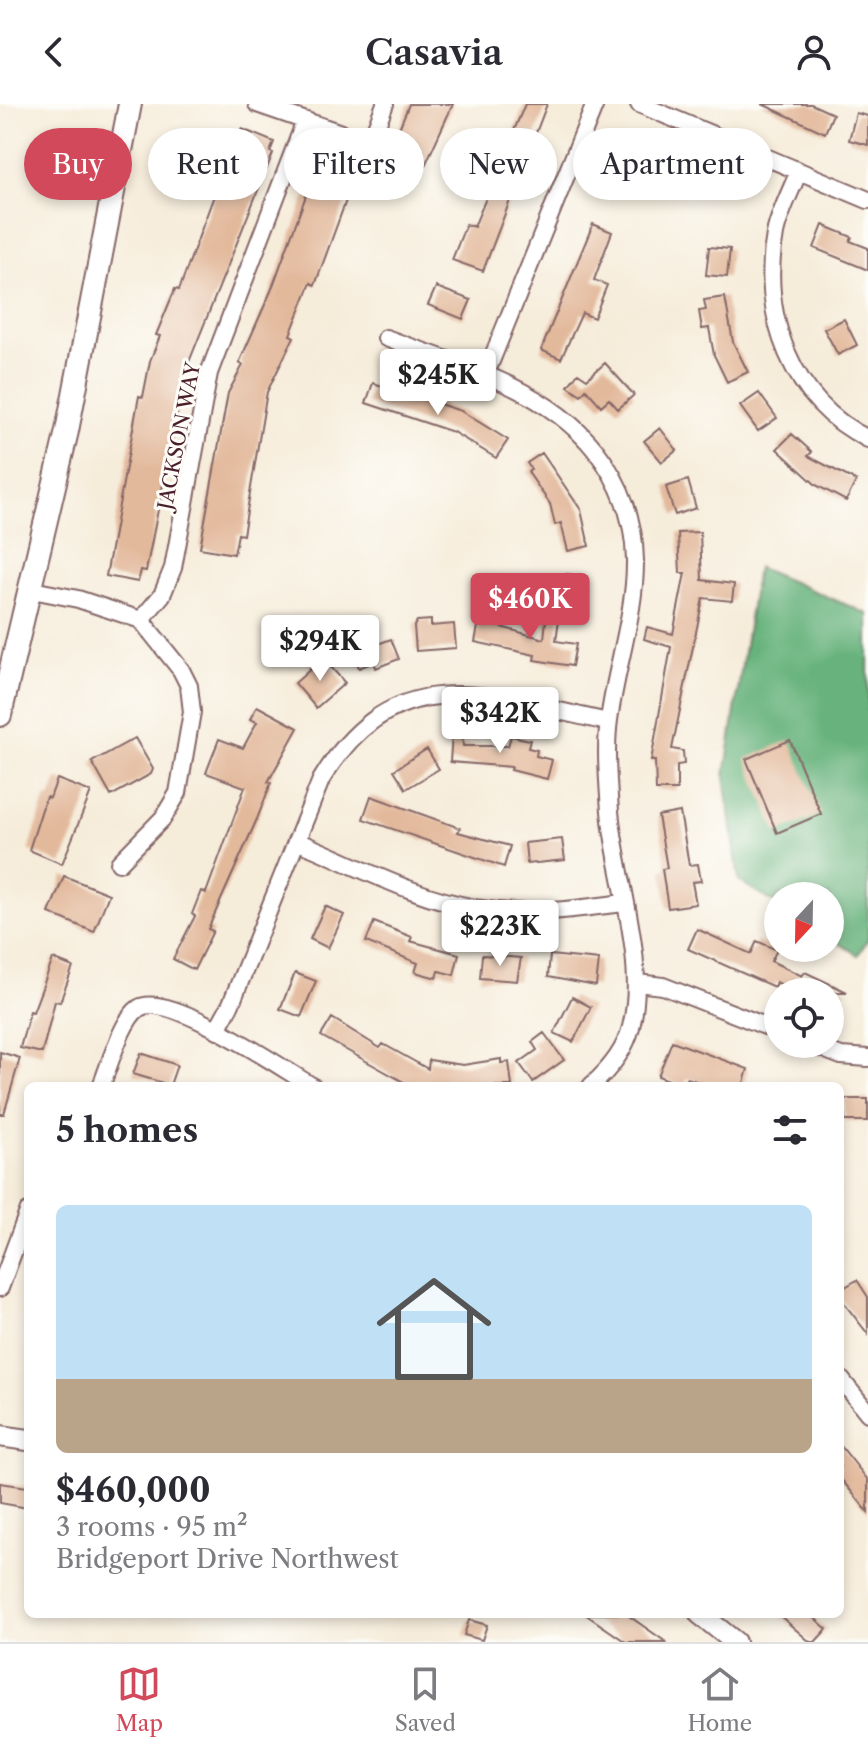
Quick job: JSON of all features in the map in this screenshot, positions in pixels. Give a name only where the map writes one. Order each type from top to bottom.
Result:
[{"type":"main road","points":[[0,715],[32,590],[130,104]]},
{"type":"street","points":[[257,104],[370,143],[385,104]]},
{"type":"street","points":[[485,376],[595,104]]},
{"type":"street","points":[[639,104],[868,200]]},
{"type":"street","name":"JACKSON WAY","points":[[141,620],[162,595],[173,568],[209,373],[305,121]]},
{"type":"street","points":[[799,171],[775,231],[769,281],[778,333],[801,381],[828,411],[868,439]]},
{"type":"street","points":[[386,338],[535,397],[572,424],[604,462],[625,506],[635,547],[636,589],[608,722],[610,811],[637,983],[631,1028],[622,1050],[595,1082]]},
{"type":"street","points":[[32,590],[78,599],[141,620],[181,670],[189,686],[192,712],[178,793],[163,818],[119,863]]},
{"type":"street","points":[[217,1029],[231,1004],[321,780],[338,751],[368,722],[405,702],[438,694],[472,693],[608,722]]},
{"type":"street","points":[[296,841],[429,895],[476,908],[540,913],[624,903]]},
{"type":"street","points":[[637,983],[663,986],[764,1026]]},
{"type":"street","points":[[103,1082],[130,1016],[141,1006],[156,1004],[217,1029],[305,1082]]},
{"type":"street","points":[[844,1056],[868,1058]]},
{"type":"street","points":[[0,1288],[24,1223]]},
{"type":"street","points":[[844,1383],[868,1413]]},
{"type":"street","points":[[0,1436],[24,1439]]},
{"type":"street","points":[[705,1618],[735,1642]]},
{"type":"green space","points":[[757,567],[868,614],[868,939],[858,955],[844,946],[844,882],[764,882],[764,896],[739,881],[725,776]]},
{"type":"building","points":[[409,104],[453,104],[424,168],[424,128],[399,128]]},
{"type":"building","points":[[525,104],[547,104],[538,128],[515,128]]},
{"type":"building","points":[[762,104],[811,104],[833,114],[825,133]]},
{"type":"building","points":[[856,113],[868,116],[868,145],[849,140]]},
{"type":"building","points":[[268,140],[274,142],[270,152],[273,153],[268,165]]},
{"type":"building","points":[[212,200],[254,200],[185,372],[146,571],[141,570],[138,582],[106,576],[139,396],[143,397],[150,361],[160,336],[156,335],[175,289],[179,290]]},
{"type":"building","points":[[304,200],[346,200],[315,285],[311,283],[290,335],[294,337],[267,392],[243,535],[238,534],[234,554],[200,548],[228,393],[243,365],[239,363],[271,291]]},
{"type":"building","points":[[485,200],[510,200],[483,271],[452,260],[466,224],[474,227]]},
{"type":"building","points":[[593,224],[612,232],[594,280],[607,285],[594,318],[582,313],[561,359],[541,350]]},
{"type":"building","points":[[823,225],[852,237],[850,241],[868,248],[868,270],[814,248]]},
{"type":"building","points":[[709,247],[730,249],[727,277],[706,275]]},
{"type":"building","points":[[436,287],[471,300],[463,319],[428,305]]},
{"type":"building","points":[[725,297],[733,342],[748,372],[727,382],[714,355],[709,328],[702,329],[699,311],[706,310],[704,300]]},
{"type":"building","points":[[844,319],[857,345],[838,355],[824,329]]},
{"type":"building","points":[[605,363],[634,395],[618,409],[609,399],[601,406],[586,389],[581,395],[568,386],[578,373],[587,379]]},
{"type":"building","points":[[373,383],[461,411],[508,440],[496,458],[453,432],[366,403]]},
{"type":"building","points":[[759,393],[777,418],[758,431],[740,406]]},
{"type":"building","points":[[660,428],[677,450],[662,462],[644,441]]},
{"type":"building","points":[[792,434],[812,452],[808,456],[856,481],[846,501],[816,485],[777,449]]},
{"type":"building","points":[[542,453],[581,510],[589,546],[568,551],[561,523],[555,525],[550,504],[528,472],[531,469],[527,463]]},
{"type":"building","points":[[688,480],[696,508],[675,515],[666,487]]},
{"type":"building","points":[[700,532],[702,580],[734,584],[732,601],[703,598],[672,749],[683,751],[684,764],[677,765],[677,790],[656,790],[655,761],[651,761],[671,647],[644,639],[647,627],[673,634],[685,573],[680,573],[678,533]]},
{"type":"building","points":[[567,574],[587,577],[583,614],[562,611]]},
{"type":"building","points":[[547,610],[560,612],[556,641],[576,644],[572,666],[534,660],[535,655],[475,642],[479,621],[544,639]]},
{"type":"building","points":[[431,620],[431,626],[454,624],[456,648],[416,651],[414,626],[417,621]]},
{"type":"building","points":[[374,636],[378,644],[391,639],[399,659],[376,668],[374,662],[359,668],[354,655],[365,650],[361,641]]},
{"type":"building","points":[[323,658],[345,683],[316,708],[295,683]]},
{"type":"building","points":[[257,706],[298,728],[268,782],[271,783],[257,819],[208,929],[213,931],[194,970],[173,959],[195,916],[192,914],[201,891],[206,893],[245,787],[206,773],[219,739],[243,748],[257,722],[250,719]]},
{"type":"building","points":[[453,719],[461,719],[463,746],[508,746],[511,736],[530,740],[528,748],[537,750],[536,756],[552,760],[547,779],[511,770],[512,767],[450,762]]},
{"type":"building","points":[[135,738],[153,769],[151,774],[111,796],[92,762]]},
{"type":"building","points":[[790,740],[821,814],[777,833],[746,759]]},
{"type":"building","points":[[427,749],[439,769],[406,789],[394,770]]},
{"type":"building","points":[[57,779],[91,792],[62,864],[29,850],[46,797],[50,798]]},
{"type":"building","points":[[371,796],[460,828],[458,832],[510,846],[504,867],[363,819]]},
{"type":"building","points":[[680,812],[689,865],[698,864],[701,881],[692,882],[696,904],[668,908],[662,869],[667,868],[658,816]]},
{"type":"building","points":[[562,839],[565,860],[527,864],[525,843]]},
{"type":"building","points":[[64,876],[109,894],[94,932],[49,913]]},
{"type":"building","points":[[325,906],[344,915],[328,948],[310,939]]},
{"type":"building","points":[[374,922],[412,937],[410,941],[459,954],[454,975],[439,971],[437,978],[415,972],[418,963],[366,942]]},
{"type":"building","points":[[697,929],[751,954],[757,941],[764,944],[764,962],[773,962],[802,976],[805,972],[818,978],[764,978],[764,983],[688,949]]},
{"type":"building","points":[[482,955],[521,958],[517,981],[480,978]]},
{"type":"building","points":[[550,955],[599,960],[596,986],[548,977]]},
{"type":"building","points":[[53,959],[73,967],[60,1002],[55,1001],[42,1053],[20,1048],[30,1011],[33,1012]]},
{"type":"building","points":[[295,973],[316,981],[301,1017],[280,1009]]},
{"type":"building","points":[[572,997],[591,1007],[573,1042],[554,1033]]},
{"type":"building","points":[[332,1018],[380,1048],[383,1044],[428,1069],[429,1060],[463,1065],[501,1059],[501,1063],[509,1062],[512,1082],[404,1082],[321,1036]]},
{"type":"building","points":[[544,1033],[564,1060],[533,1082],[519,1063],[537,1050],[532,1042]]},
{"type":"building","points":[[672,1041],[748,1069],[744,1082],[699,1082],[687,1078],[686,1082],[674,1082],[658,1076]]},
{"type":"building","points":[[0,1052],[20,1058],[4,1114],[0,1114]]},
{"type":"building","points":[[141,1053],[177,1065],[171,1082],[133,1074]]},
{"type":"building","points":[[845,1099],[868,1099],[868,1121],[845,1121]]},
{"type":"building","points":[[857,1280],[868,1297],[868,1334],[844,1303],[844,1288]]},
{"type":"building","points":[[844,1450],[868,1480],[868,1512],[844,1483]]},
{"type":"building","points":[[0,1483],[24,1486],[24,1507],[0,1503]]},
{"type":"building","points":[[591,1618],[632,1618],[666,1642],[626,1642]]},
{"type":"building","points":[[783,1618],[815,1618],[827,1629],[815,1642],[810,1642]]},
{"type":"building","points":[[469,1620],[487,1625],[482,1640],[464,1635]]}]
